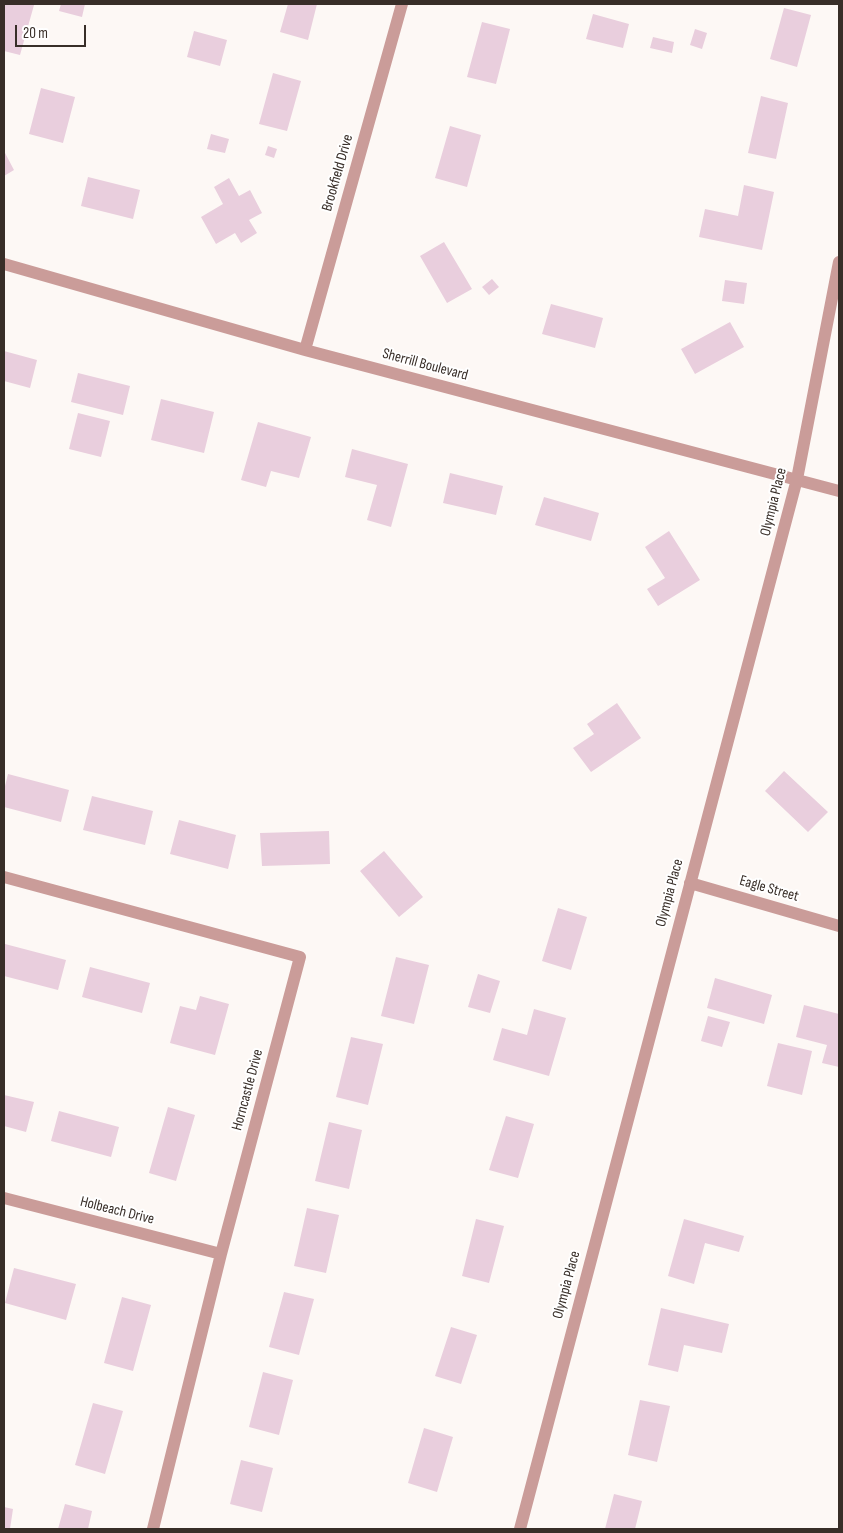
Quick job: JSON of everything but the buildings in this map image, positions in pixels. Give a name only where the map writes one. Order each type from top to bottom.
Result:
[{"type":"street","name":"Brookfield Drive","points":[[305,350],[402,4]]},
{"type":"street","name":"Olympia Place","points":[[520,1529],[797,479],[839,262]]},
{"type":"street","name":"Sherrill Boulevard","points":[[4,264],[305,350],[839,491]]},
{"type":"street","name":"Horncastle Drive","points":[[4,877],[300,957],[221,1254],[152,1529]]},
{"type":"street","name":"Eagle Street","points":[[690,883],[839,926]]},
{"type":"street","name":"Holbeach Drive","points":[[4,1198],[221,1254]]}]
